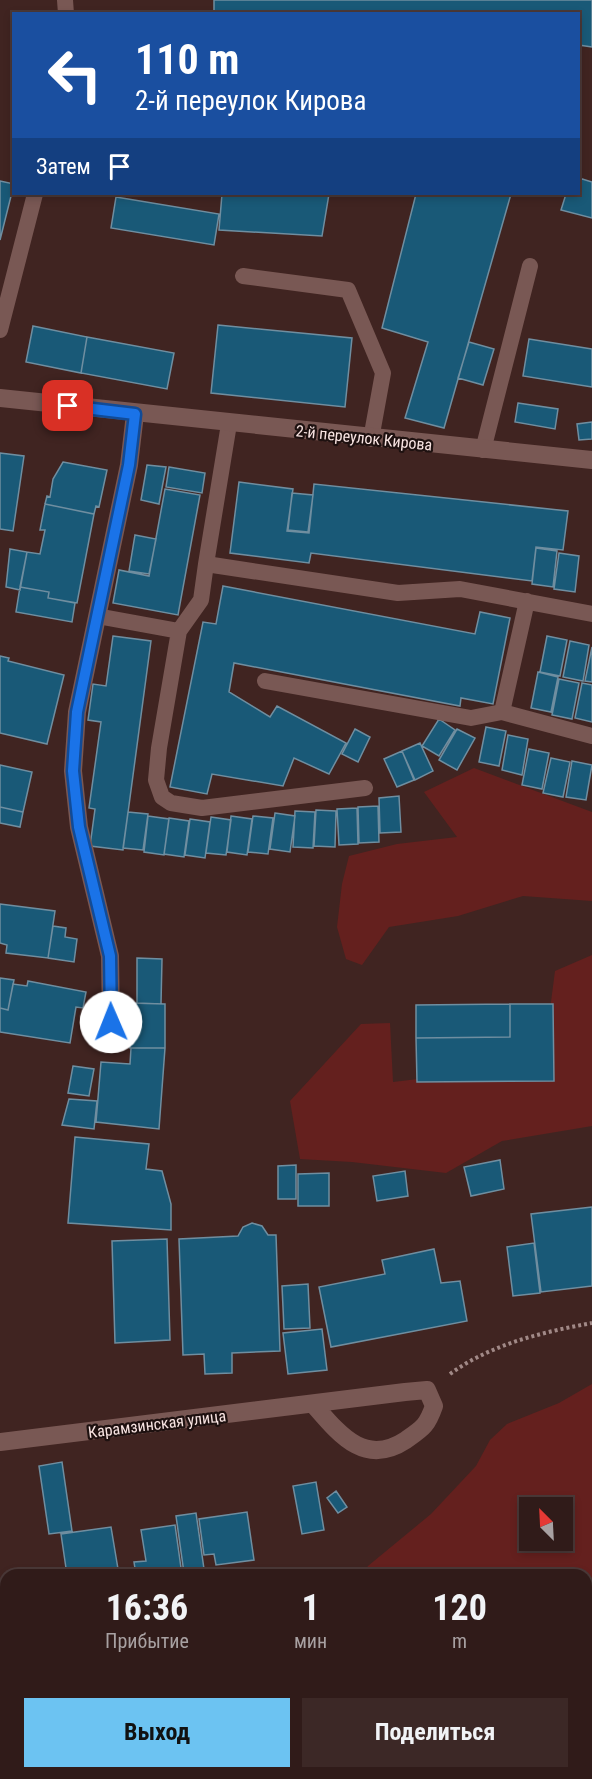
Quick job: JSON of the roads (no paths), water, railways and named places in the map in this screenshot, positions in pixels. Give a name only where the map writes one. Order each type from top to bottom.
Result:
[{"type":"street","name":"2-й переулок Кирова","points":[[0,398],[229,424],[592,460]]},
{"type":"street","points":[[111,1022],[110,956],[79,827],[73,771],[77,712],[129,465],[135,414]]},
{"type":"street","name":"Карамзинская улица","points":[[0,1442],[427,1390],[434,1406],[428,1425],[392,1449],[371,1452],[341,1435],[314,1405]]},
{"type":"lane","points":[[0,330],[35,195]]},
{"type":"lane","points":[[483,450],[530,266]]},
{"type":"lane","points":[[243,276],[348,290],[382,373],[371,438]]},
{"type":"lane","points":[[229,424],[201,600],[179,631],[157,769],[156,780],[162,797],[171,803],[202,808],[365,788]]},
{"type":"lane","points":[[206,564],[398,592],[460,589],[592,614]]},
{"type":"lane","points":[[502,712],[527,601]]},
{"type":"lane","points":[[97,616],[179,631]]},
{"type":"lane","points":[[265,681],[471,718],[502,712],[592,736]]}]
